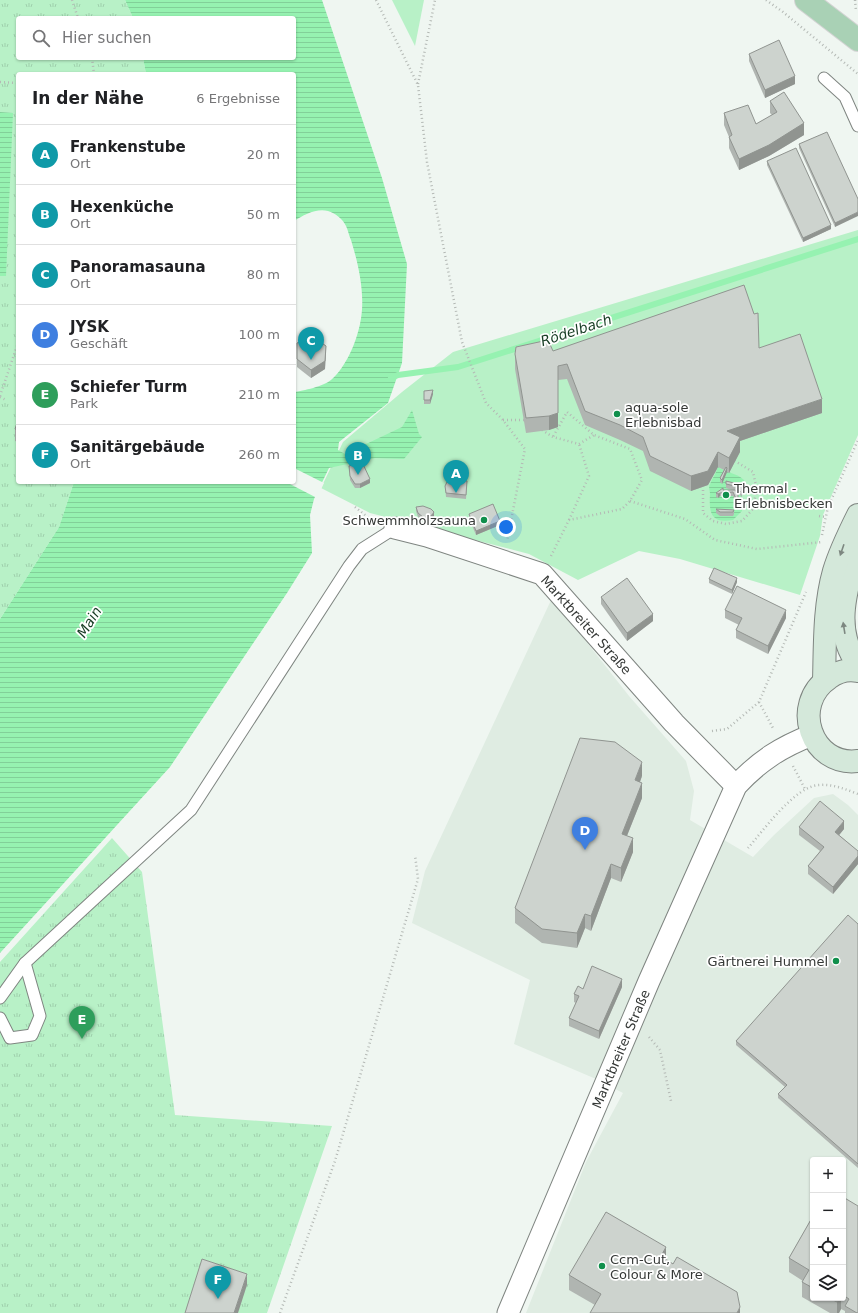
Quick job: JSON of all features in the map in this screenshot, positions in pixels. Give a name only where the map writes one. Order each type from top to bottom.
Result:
[{"type":"main road","points":[[806,0],[858,40]]},
{"type":"main road","points":[[858,515],[852,543],[843,606],[843,622],[846,638],[850,650],[858,664]]},
{"type":"main road","points":[[824,681],[827,613],[834,573],[852,543]]},
{"type":"main road","points":[[858,671],[843,672],[833,675],[824,681],[810,700],[808,717],[812,735],[819,746],[828,754],[840,760],[858,761]]},
{"type":"street","name":"Marktbreiter Straße","points":[[395,528],[427,536],[542,574],[683,733],[736,786]]},
{"type":"street","name":"Marktbreiter Straße","points":[[508,1313],[634,1017],[736,786],[747,774],[772,754],[791,743],[812,735]]},
{"type":"lane","points":[[824,78],[845,97],[858,126]]},
{"type":"lane","points":[[0,998],[25,963],[191,810],[349,566],[362,550],[395,528]]},
{"type":"lane","points":[[0,1018],[10,1038],[32,1036],[40,1016],[25,963]]},
{"type":"path","points":[[72,0],[77,16]]},
{"type":"path","points":[[376,0],[418,85]]},
{"type":"path","points":[[435,0],[418,85],[427,162],[451,290],[462,342],[486,403],[503,420],[525,449],[509,535],[502,560]]},
{"type":"path","points":[[766,0],[783,12],[858,74]]},
{"type":"path","points":[[852,0],[858,5]]},
{"type":"path","points":[[92,60],[94,72]]},
{"type":"path","points":[[0,82],[16,83]]},
{"type":"path","points":[[6,400],[0,396],[16,348]]},
{"type":"path","points":[[554,437],[567,412],[594,435],[630,449],[642,480],[630,501],[622,509],[569,520]]},
{"type":"path","points":[[503,420],[524,420],[529,422]]},
{"type":"path","points":[[539,428],[554,437],[579,444],[594,435]]},
{"type":"path","points":[[617,444],[620,440]]},
{"type":"path","points":[[819,549],[828,508],[858,440]]},
{"type":"path","points":[[542,574],[589,476],[579,444]]},
{"type":"path","points":[[704,490],[703,513],[713,521],[726,524],[742,521],[752,510],[756,490],[753,472],[735,461]]},
{"type":"path","points":[[630,501],[686,518],[714,540],[757,549],[821,542],[852,543]]},
{"type":"path","points":[[819,516],[826,517]]},
{"type":"path","points":[[367,523],[370,519]]},
{"type":"path","points":[[683,733],[727,729],[759,702],[803,601],[807,586]]},
{"type":"path","points":[[748,848],[791,799],[804,789],[817,785],[833,786],[858,794]]},
{"type":"path","points":[[280,1313],[335,1162],[418,879],[414,855]]},
{"type":"path","points":[[634,1017],[660,1050],[671,1101]]},
{"type":"shaded area","points":[[552,598],[629,696],[686,761],[694,791],[690,820],[753,857],[774,835],[814,798],[833,794],[848,805],[858,815],[858,1313],[526,1313],[586,1162],[623,1093],[596,1079],[514,1044],[530,980],[412,923],[425,871]]},
{"type":"green space","points":[[0,0],[125,0],[132,16],[16,16],[16,60],[143,60],[146,72],[16,72],[16,484],[73,484],[59,527],[0,619]]},
{"type":"green space","points":[[392,0],[424,0],[415,46]]},
{"type":"green space","name":"aqua-sole Erlebnisbad","points":[[858,230],[858,435],[823,515],[820,536],[800,595],[680,559],[639,551],[578,580],[529,554],[370,513],[321,488],[343,442],[402,392],[453,352]]},
{"type":"green space","points":[[112,838],[142,872],[175,1115],[332,1126],[267,1313],[0,1313],[0,962]]},
{"type":"water","name":"Main","points":[[125,0],[322,0],[382,178],[407,264],[402,363],[388,403],[339,442],[338,450],[345,454],[402,427],[412,410],[419,434],[422,437],[404,459],[375,458],[329,468],[314,499],[310,515],[312,553],[287,593],[170,767],[0,953],[0,619],[59,527],[73,484],[296,484],[296,392],[324,384],[336,375],[346,362],[353,347],[362,314],[362,292],[357,260],[347,228],[343,221],[333,213],[324,210],[310,213],[296,220],[296,72],[146,72],[143,60],[296,60],[296,16],[132,16]]},
{"type":"water","points":[[0,112],[13,113],[6,276],[0,276]]},
{"type":"water","name":"Thermal - Erlebnisbecken","points":[[718,467],[744,480],[745,489],[742,489],[742,511],[733,520],[720,520],[712,515],[709,486]]},
{"type":"pier","points":[[296,469],[324,483],[317,498],[290,484],[296,484]]},
{"type":"building","points":[[779,40],[795,76],[765,90],[749,54]]},
{"type":"building","points":[[784,92],[804,123],[769,145],[739,159],[729,137],[732,135],[724,113],[748,105],[756,124],[777,112],[770,101]]},
{"type":"building","points":[[827,132],[858,199],[858,212],[835,223],[799,144]]},
{"type":"building","points":[[796,148],[831,225],[803,238],[767,161]]},
{"type":"building","points":[[744,285],[754,314],[758,313],[759,348],[800,334],[822,399],[727,431],[740,437],[729,458],[718,452],[708,471],[691,476],[650,456],[643,437],[620,425],[585,411],[567,364],[558,366],[558,413],[549,416],[526,418],[515,354],[516,347],[548,340],[553,351]]},
{"type":"building","points":[[312,336],[326,346],[325,361],[311,370],[297,359],[297,343]]},
{"type":"building","points":[[433,390],[430,400],[424,400],[424,391]]},
{"type":"building","points":[[362,462],[370,479],[360,484],[355,484],[350,476],[349,466]]},
{"type":"building","points":[[726,467],[727,468],[722,480],[720,478]]},
{"type":"building","points":[[457,479],[467,481],[466,495],[446,493],[445,486],[448,480]]},
{"type":"building","points":[[726,481],[742,485],[742,493],[735,486],[726,484]]},
{"type":"building","points":[[723,488],[723,490],[735,490],[738,494],[738,503],[733,492],[716,493]]},
{"type":"building","name":"Schwemmholzsauna","points":[[493,504],[500,521],[476,531],[469,514]]},
{"type":"building","points":[[423,506],[434,512],[432,515],[424,518],[418,513],[416,507]]},
{"type":"building","points":[[716,509],[734,510],[733,512],[720,512]]},
{"type":"building","points":[[714,568],[737,578],[732,590],[709,579]]},
{"type":"building","points":[[627,578],[653,614],[627,633],[601,597]]},
{"type":"building","points":[[737,586],[786,610],[768,646],[736,630],[742,618],[725,610]]},
{"type":"building","points":[[580,738],[615,742],[642,762],[635,780],[642,783],[622,834],[633,838],[621,868],[611,864],[591,916],[585,914],[577,933],[542,929],[515,908]]},
{"type":"building","points":[[820,801],[844,821],[835,832],[858,851],[858,856],[833,887],[808,866],[824,847],[799,827]]},
{"type":"building","points":[[848,915],[858,924],[858,1164],[778,1094],[787,1085],[736,1041]]},
{"type":"building","points":[[592,966],[622,979],[599,1031],[569,1018],[579,996],[574,994],[578,986],[583,989]]},
{"type":"building","points":[[846,1199],[858,1206],[858,1313],[845,1306],[849,1299],[846,1297]]},
{"type":"building","points":[[606,1212],[666,1247],[661,1256],[673,1264],[677,1257],[737,1292],[740,1307],[737,1313],[590,1313],[601,1294],[569,1275]]},
{"type":"building","points":[[810,1221],[810,1286],[802,1282],[809,1270],[789,1258]]},
{"type":"building","points":[[202,1259],[247,1274],[234,1313],[185,1313]]},
{"type":"waterway","name":"Rödelbach","points":[[391,378],[398,375],[458,367],[858,239]]},
{"type":"place","name":"Panoramasauna","points":[[311,360]]},
{"type":"place","name":"aqua-sole Erlebnisbad","points":[[617,414]]},
{"type":"place","name":"Hexenküche","points":[[358,475]]},
{"type":"place","name":"Frankenstube","points":[[456,493]]},
{"type":"place","name":"Thermal - Erlebnisbecken","points":[[726,495]]},
{"type":"place","name":"Schwemmholzsauna","points":[[484,520]]},
{"type":"place","name":"JYSK","points":[[585,850]]},
{"type":"place","name":"Gärtnerei Hummel","points":[[836,961]]},
{"type":"place","name":"Schiefer Turm","points":[[82,1039]]},
{"type":"place","name":"Ccm-Cut, Colour & More","points":[[602,1266]]},
{"type":"place","name":"Sanitärgebäude","points":[[218,1299]]}]
